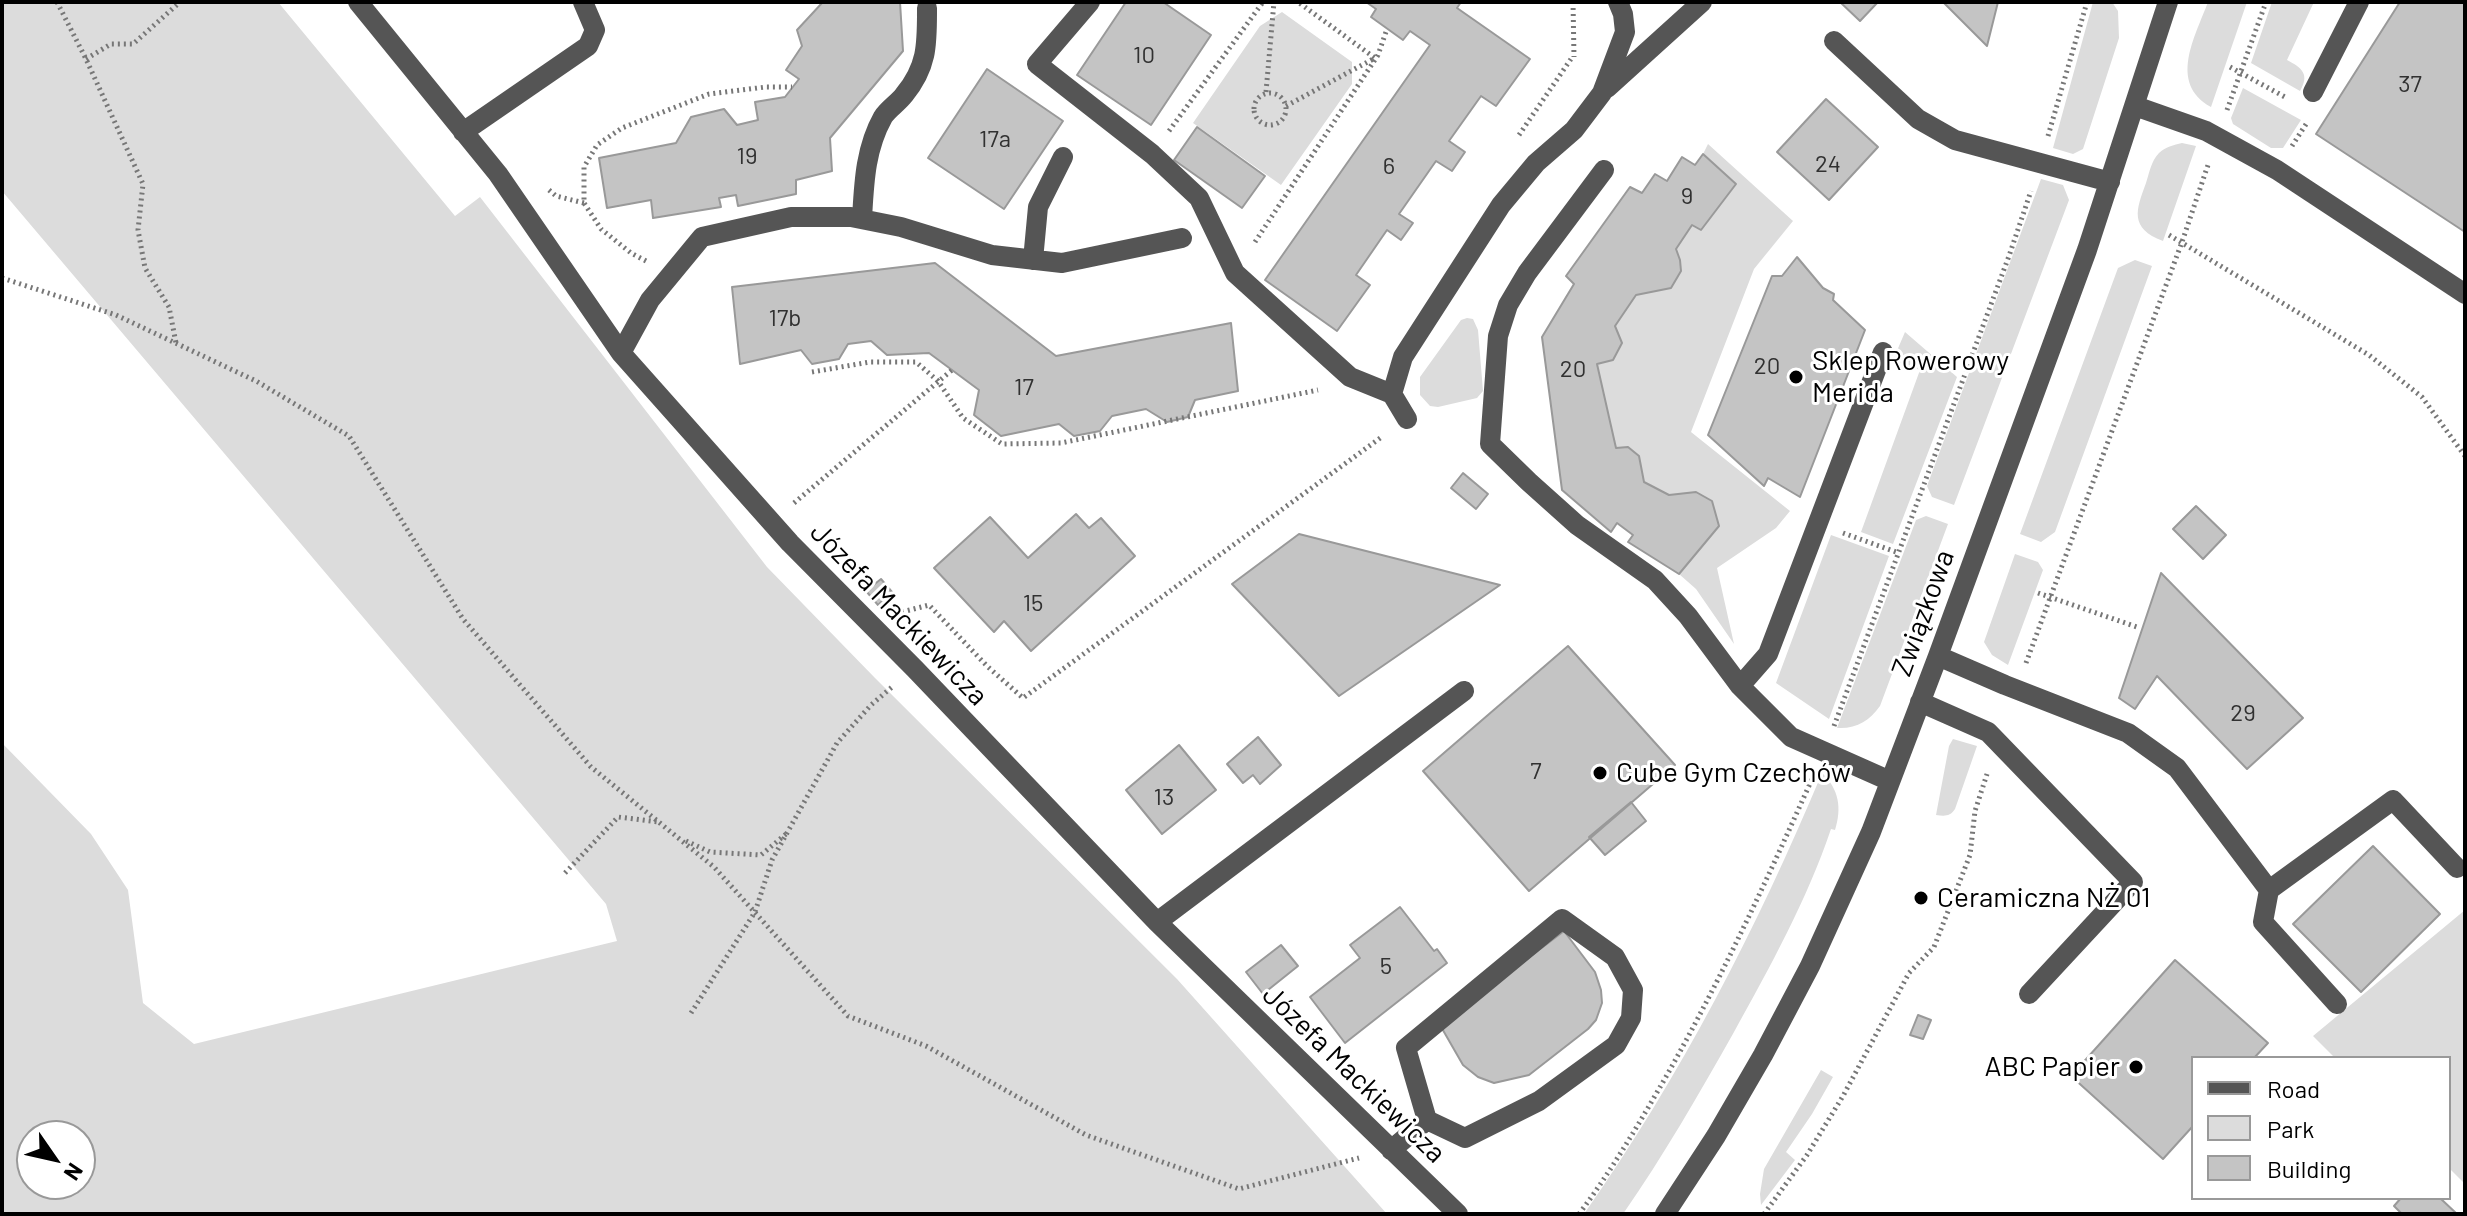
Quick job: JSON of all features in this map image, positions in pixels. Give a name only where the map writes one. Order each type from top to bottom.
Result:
[{"type":"street","name":"Józefa Mackiewicza","points":[[358,2],[498,174],[621,353],[790,543],[1157,922],[1458,1214]]},
{"type":"street","points":[[463,132],[588,46],[595,30],[583,2]]},
{"type":"street","points":[[1090,2],[1037,64],[1152,154],[1199,198],[1235,273],[1350,377],[1392,394],[1407,419]]},
{"type":"street","points":[[1605,86],[1625,32],[1618,2]]},
{"type":"street","points":[[1392,394],[1403,357],[1501,205],[1536,163],[1574,130],[1605,86],[1702,2]]},
{"type":"street","name":"Związkowa","points":[[1669,1212],[1740,1095],[1810,966],[1861,856],[1938,656],[2110,182],[2168,2]]},
{"type":"street","points":[[2313,92],[2359,2]]},
{"type":"street","points":[[862,219],[865,171],[872,143],[884,115],[905,94],[921,70],[927,48],[927,8]]},
{"type":"street","points":[[1834,41],[1918,119],[1955,140],[2110,182]]},
{"type":"street","points":[[2135,106],[2206,131],[2277,170],[2465,294]]},
{"type":"street","points":[[1033,260],[1038,207],[1063,157]]},
{"type":"street","points":[[1604,170],[1527,273],[1508,305],[1498,336],[1490,444],[1577,525],[1655,580],[1688,616],[1740,686],[1791,737],[1890,781]]},
{"type":"street","points":[[621,353],[650,300],[702,237],[791,217],[851,217],[901,227],[992,255],[1062,263],[1182,238]]},
{"type":"street","points":[[1740,686],[1768,654],[1883,352]]},
{"type":"street","points":[[1938,656],[2128,733],[2177,768],[2269,890]]},
{"type":"street","points":[[1157,922],[1464,691]]},
{"type":"street","points":[[1920,702],[1988,732],[2133,882],[2029,994]]},
{"type":"street","points":[[2337,1004],[2263,922],[2269,890],[2393,800],[2457,868]]},
{"type":"street","points":[[1562,919],[1615,957],[1633,990],[1631,1018],[1616,1045],[1539,1101],[1465,1138],[1427,1120],[1406,1048],[1562,919]]},
{"type":"street","points":[[1391,1150],[1427,1120]]},
{"type":"path","points":[[57,2],[143,184],[138,230],[145,268],[169,307],[176,343]]},
{"type":"path","points":[[86,59],[111,44],[133,44],[180,2]]},
{"type":"path","points":[[1152,154],[1263,2]]},
{"type":"path","points":[[1266,92],[1274,2]]},
{"type":"path","points":[[1298,2],[1375,58]]},
{"type":"path","points":[[1573,2],[1573,56],[1605,86]]},
{"type":"path","points":[[1579,1214],[1652,1101],[1705,1007],[1766,882],[1824,751],[2009,256],[2087,2]]},
{"type":"path","points":[[2016,689],[2182,242],[2266,2]]},
{"type":"path","points":[[1235,273],[1375,58],[1387,29]]},
{"type":"path","points":[[1286,106],[1375,58]]},
{"type":"path","points":[[2230,67],[2294,102]]},
{"type":"path","points":[[672,275],[631,253],[601,229],[584,203],[584,167],[597,145],[622,128],[709,94],[792,87]]},
{"type":"path","points":[[1266,92],[1279,95],[1286,106],[1284,119],[1273,126],[1260,123],[1253,108],[1256,99],[1266,92]]},
{"type":"path","points":[[2287,153],[2307,123]]},
{"type":"path","points":[[2169,235],[2369,355],[2422,397],[2465,456]]},
{"type":"path","points":[[2,278],[116,315],[256,381],[349,436],[463,619],[591,767],[714,867],[848,1016],[926,1046],[1086,1135],[1239,1189],[1391,1150]]},
{"type":"path","points":[[812,372],[870,362],[916,362],[938,381],[963,418],[1002,444],[1016,445],[1061,443],[1332,387],[1350,377]]},
{"type":"path","points":[[793,503],[952,370]]},
{"type":"path","points":[[891,615],[929,605],[987,666],[1023,698],[1407,419]]},
{"type":"path","points":[[1818,524],[1899,553]]},
{"type":"path","points":[[2038,593],[2137,627]]},
{"type":"path","points":[[691,1013],[755,912],[772,860],[837,743],[871,705],[915,669]]},
{"type":"path","points":[[1764,1214],[1807,1155],[1843,1096],[1909,973],[1934,947],[1970,855],[1975,811],[1998,741]]},
{"type":"path","points":[[565,873],[618,817],[659,822]]},
{"type":"path","points":[[679,838],[710,852],[761,855],[790,831]]},
{"type":"green space","points":[[2,2],[278,2],[455,216],[480,197],[767,567],[1177,979],[1387,1214],[2,1214],[2,743],[91,834],[128,890],[143,1003],[194,1044],[617,941],[606,904],[2,191]]},
{"type":"green space","points":[[2093,2],[2112,2],[2118,11],[2119,38],[2083,149],[2073,154],[2053,148]]},
{"type":"green space","points":[[2208,2],[2247,2],[2211,107],[2198,97],[2188,72],[2192,44]]},
{"type":"green space","points":[[2272,2],[2314,2],[2287,60],[2303,72],[2300,91],[2251,63]]},
{"type":"green space","points":[[1282,12],[1352,62],[1352,84],[1281,185],[1193,123],[1260,26]]},
{"type":"green space","points":[[2243,88],[2301,120],[2283,148],[2271,148],[2233,124],[2231,118]]},
{"type":"green space","points":[[2182,143],[2196,146],[2163,241],[2152,236],[2140,224],[2138,210],[2156,156]]},
{"type":"green space","points":[[1708,144],[1793,221],[1754,269],[1691,432],[1790,511],[1776,528],[1717,568],[1734,644],[1696,589],[1679,574],[1719,526],[1712,501],[1696,492],[1669,495],[1644,482],[1639,456],[1628,447],[1616,448],[1597,364],[1613,360],[1622,344],[1615,326],[1636,295],[1671,288],[1680,269],[1676,249],[1692,225],[1701,230],[1736,184],[1703,154]]},
{"type":"green space","points":[[2041,179],[2063,185],[2069,200],[1954,505],[1932,497],[1927,486]]},
{"type":"green space","points":[[2135,260],[2152,266],[2055,532],[2041,542],[2020,534],[2118,268]]},
{"type":"green space","points":[[1473,319],[1478,330],[1483,391],[1477,398],[1430,406],[1420,395],[1420,377],[1461,320]]},
{"type":"green space","points":[[1905,332],[1957,377],[1893,544],[1861,532],[1920,370],[1893,360]]},
{"type":"green space","points":[[1926,516],[1948,524],[1880,706],[1862,723],[1837,728],[1916,520]]},
{"type":"green space","points":[[1831,535],[1889,556],[1829,719],[1776,683]]},
{"type":"green space","points":[[2015,554],[2038,562],[2043,570],[2008,665],[1992,655],[1984,642]]},
{"type":"green space","points":[[1953,739],[1977,746],[1955,809],[1949,815],[1936,815],[1949,746]]},
{"type":"green space","points":[[1822,773],[1838,799],[1835,830],[1831,829],[1799,907],[1761,983],[1681,1124],[1623,1214],[1584,1214],[1653,1109],[1715,1000],[1771,888]]},
{"type":"green space","points":[[2465,910],[2465,1184],[2451,1170],[2451,1056],[2333,1056],[2313,1036]]},
{"type":"green space","points":[[1821,1070],[1833,1077],[1786,1152],[1795,1160],[1761,1205],[1764,1169]]},
{"type":"building","points":[[900,2],[903,51],[830,138],[832,171],[796,180],[796,194],[738,206],[736,195],[719,198],[721,207],[653,218],[651,200],[607,208],[599,158],[676,143],[691,117],[724,109],[737,125],[758,120],[755,102],[785,97],[799,79],[786,70],[802,46],[797,30],[822,3]]},
{"type":"building","points":[[1126,2],[1163,2],[1211,35],[1151,125],[1077,75]]},
{"type":"building","points":[[1366,2],[1461,2],[1457,8],[1530,59],[1496,106],[1481,96],[1449,141],[1465,152],[1452,171],[1436,161],[1399,214],[1413,223],[1401,240],[1387,230],[1356,275],[1370,285],[1337,331],[1265,280],[1430,45],[1410,31],[1403,40],[1371,17],[1376,9]]},
{"type":"building","points":[[1840,2],[1878,2],[1860,21]]},
{"type":"building","points":[[1943,2],[1998,2],[1987,46]]},
{"type":"building","points":[[2400,2],[2465,2],[2465,232],[2316,134]]},
{"type":"building","points":[[987,69],[1063,121],[1004,209],[928,158]]},
{"type":"building","points":[[1826,99],[1878,147],[1829,200],[1777,152]]},
{"type":"building","points":[[1197,127],[1265,176],[1242,208],[1174,160]]},
{"type":"building","points":[[1703,154],[1736,184],[1701,230],[1692,225],[1676,249],[1681,271],[1671,288],[1636,295],[1615,326],[1622,343],[1613,360],[1597,364],[1616,448],[1628,447],[1639,456],[1644,482],[1669,495],[1696,492],[1712,501],[1719,526],[1679,574],[1628,542],[1633,535],[1617,523],[1611,532],[1562,490],[1542,337],[1574,284],[1566,276],[1630,187],[1642,193],[1655,174],[1667,181],[1682,157],[1695,165]]},
{"type":"building","points":[[1797,257],[1823,288],[1834,294],[1833,300],[1865,330],[1800,497],[1768,478],[1764,486],[1708,435],[1772,276],[1782,276]]},
{"type":"building","points":[[935,263],[1056,356],[1231,323],[1238,391],[1195,400],[1188,417],[1167,422],[1146,409],[1112,416],[1100,431],[1074,436],[1059,424],[1001,436],[974,415],[979,390],[929,353],[887,355],[871,341],[848,344],[839,359],[812,364],[801,350],[740,364],[732,287]]},
{"type":"building","points":[[1463,473],[1488,494],[1476,509],[1451,488]]},
{"type":"building","points":[[2196,506],[2226,535],[2203,559],[2173,529]]},
{"type":"building","points":[[1076,514],[1089,528],[1101,518],[1135,556],[1031,651],[1004,621],[994,632],[934,568],[990,517],[1028,558]]},
{"type":"building","points":[[1299,534],[1500,585],[1339,696],[1232,584]]},
{"type":"building","points":[[2161,573],[2303,718],[2247,769],[2157,676],[2135,709],[2119,698]]},
{"type":"building","points":[[881,579],[892,592],[878,605],[866,591]]},
{"type":"building","points":[[1568,646],[1675,765],[1529,891],[1423,771]]},
{"type":"building","points":[[1258,737],[1281,765],[1260,784],[1253,775],[1243,783],[1227,764]]},
{"type":"building","points":[[1179,745],[1216,790],[1162,834],[1126,790]]},
{"type":"building","points":[[1631,802],[1646,821],[1605,855],[1589,837]]},
{"type":"building","points":[[2373,846],[2440,914],[2361,992],[2293,924]]},
{"type":"building","points":[[1400,907],[1447,963],[1345,1043],[1310,997],[1360,958],[1350,945]]},
{"type":"building","points":[[1564,931],[1595,972],[1602,1003],[1596,1020],[1529,1075],[1494,1083],[1478,1077],[1463,1065],[1440,1025]]},
{"type":"building","points":[[1281,945],[1298,966],[1263,994],[1246,972]]},
{"type":"building","name":"ABC Papier","points":[[2175,960],[2268,1043],[2256,1056],[2191,1056],[2191,1128],[2163,1159],[2071,1076]]},
{"type":"building","points":[[1918,1015],[1931,1020],[1923,1039],[1910,1035]]},
{"type":"building","points":[[2399,1200],[2442,1200],[2457,1214],[2402,1214],[2394,1206]]},
{"type":"place","name":"Sklep Rowerowy Merida","points":[[1796,377]]},
{"type":"place","name":"Cube Gym Czechów","points":[[1600,773]]},
{"type":"place","name":"Ceramiczna NŻ 01","points":[[1921,898]]},
{"type":"place","name":"ABC Papier","points":[[2136,1067]]}]
